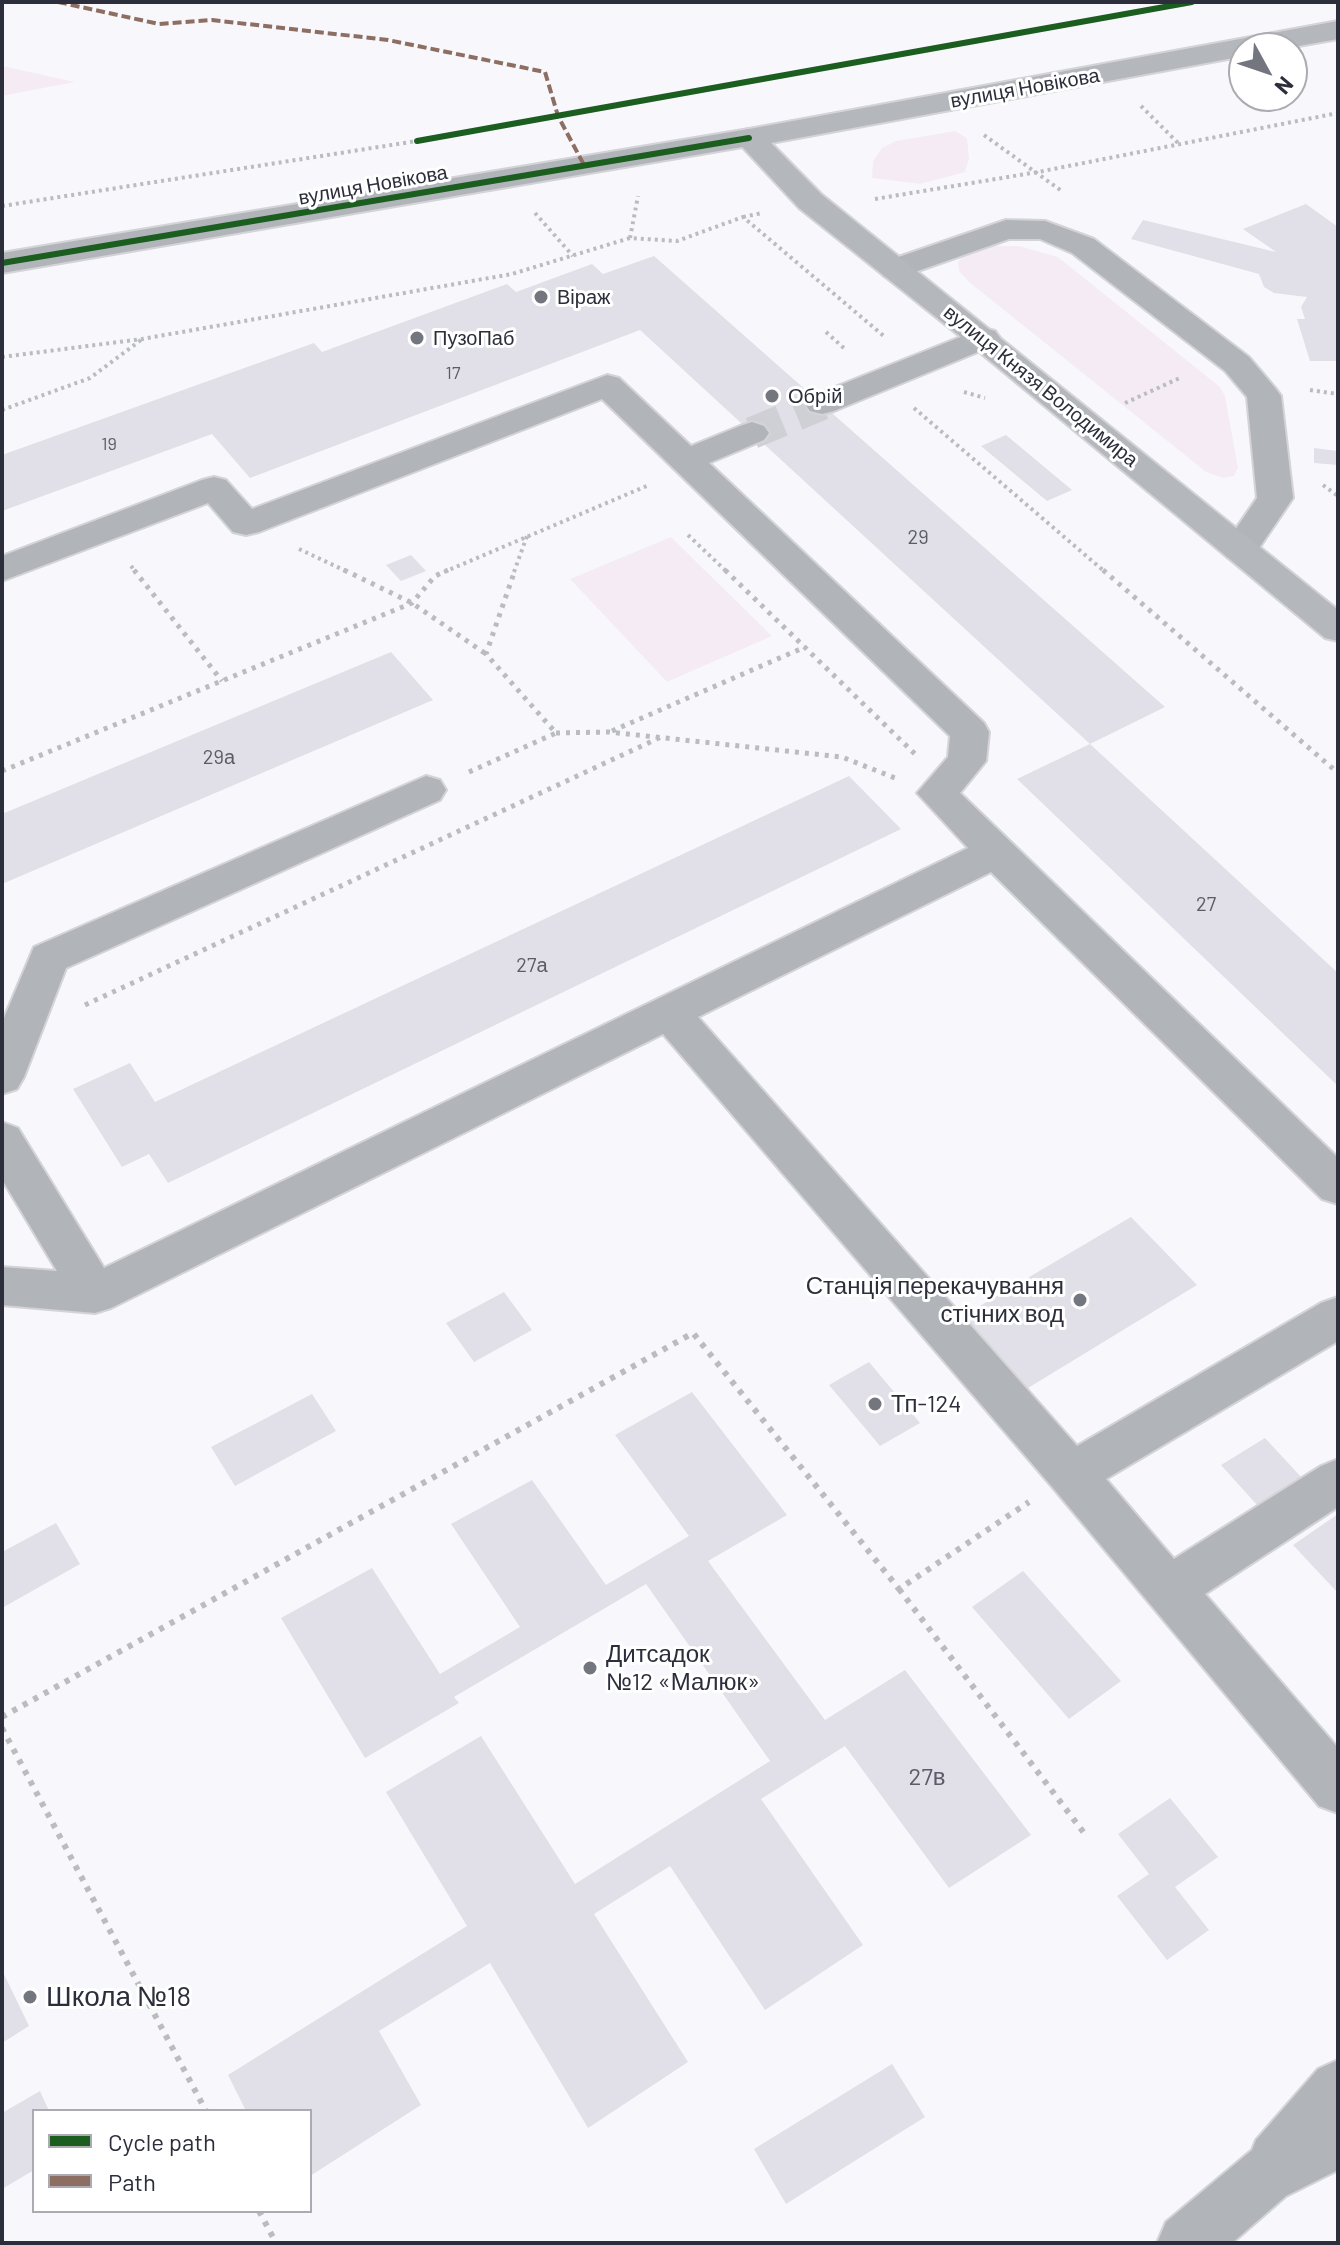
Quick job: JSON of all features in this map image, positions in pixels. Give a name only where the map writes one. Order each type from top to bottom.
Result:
[{"type":"main road","name":"вулиця Новікова","points":[[749,138],[1338,30]]},
{"type":"main road","name":"вулиця Князя Володимира","points":[[749,138],[810,201],[983,338],[1338,629]]},
{"type":"street","name":"вулиця Новікова","points":[[2,263],[749,138]]},
{"type":"street","points":[[895,269],[1006,229],[1045,230],[1083,246],[1237,364],[1264,396],[1275,498],[1240,549]]},
{"type":"street","points":[[822,404],[983,338]]},
{"type":"street","points":[[2,569],[214,488],[246,524],[607,385],[970,732],[967,761],[942,789],[996,852],[1338,1186]]},
{"type":"street","points":[[686,460],[752,433]]},
{"type":"street","points":[[2,1077],[49,958],[426,790]]},
{"type":"street","points":[[2,1286],[95,1294],[996,852]]},
{"type":"street","points":[[669,1012],[1071,1474],[1338,1788]]},
{"type":"street","points":[[2,1140],[95,1294]]},
{"type":"street","points":[[1071,1474],[1338,1317]]},
{"type":"street","points":[[1170,1589],[1338,1481]]},
{"type":"street","points":[[1187,2243],[1265,2175],[1338,2089]]},
{"type":"street","points":[[1265,2175],[1338,2139]]},
{"type":"path","points":[[2,206],[417,141],[1192,2]]},
{"type":"path","points":[[1137,103],[1179,144]]},
{"type":"path","points":[[876,199],[1038,172],[1338,113]]},
{"type":"path","points":[[532,209],[573,256]]},
{"type":"path","points":[[2,357],[142,339],[512,274],[630,238],[677,241],[743,217],[942,385],[989,399]]},
{"type":"path","points":[[826,332],[1338,773]]},
{"type":"path","points":[[2,410],[90,378],[142,339]]},
{"type":"path","points":[[1297,388],[1338,394]]},
{"type":"path","points":[[2,771],[412,603],[435,576],[660,481],[686,460]]},
{"type":"path","points":[[246,524],[412,603],[486,654],[556,733]]},
{"type":"path","points":[[103,530],[222,681]]},
{"type":"path","points":[[486,654],[527,535]]},
{"type":"path","points":[[688,535],[942,789]]},
{"type":"path","points":[[609,732],[857,624]]},
{"type":"path","points":[[426,790],[556,733],[609,732],[842,757],[942,789]]},
{"type":"path","points":[[18,1036],[661,737]]},
{"type":"path","points":[[2,1717],[693,1333],[899,1589],[1084,1833]]},
{"type":"path","points":[[899,1589],[1071,1474]]},
{"type":"path","points":[[2,1728],[205,2109]]},
{"type":"path","points":[[260,2213],[276,2243]]},
{"type":"shaded area","points":[[2,66],[75,82],[2,96]]},
{"type":"shaded area","points":[[955,131],[967,138],[969,159],[965,172],[920,184],[872,178],[873,161],[882,148],[896,141]]},
{"type":"shaded area","points":[[986,246],[1019,246],[1058,257],[1220,387],[1225,396],[1238,468],[1234,476],[1223,478],[1206,472],[969,282],[959,271],[958,262],[967,252]]},
{"type":"shaded area","points":[[671,537],[772,636],[667,682],[570,579]]},
{"type":"building","points":[[1306,204],[1338,227],[1338,361],[1310,361],[1297,319],[1305,319],[1301,307],[1307,297],[1274,293],[1264,287],[1259,274],[1131,239],[1143,220],[1276,252],[1243,229]]},
{"type":"building","points":[[654,256],[1165,707],[1090,744],[640,330],[250,478],[212,434],[2,511],[2,455],[314,343],[322,352],[507,284],[516,292],[592,264],[603,274]]},
{"type":"building","points":[[1006,435],[1072,490],[1047,501],[981,446]]},
{"type":"building","points":[[1314,448],[1338,451],[1338,465],[1314,463]]},
{"type":"building","points":[[411,555],[426,571],[401,581],[386,565]]},
{"type":"building","points":[[391,652],[433,700],[2,884],[2,814]]},
{"type":"building","points":[[1090,744],[1338,973],[1338,1086],[1017,779]]},
{"type":"building","points":[[849,776],[901,829],[168,1183],[149,1154],[122,1167],[73,1089],[130,1063],[155,1102]]},
{"type":"building","name":"Станція перекачування стічних вод","points":[[1131,1217],[1197,1285],[1028,1388],[963,1316]]},
{"type":"building","points":[[504,1292],[532,1330],[474,1362],[446,1323]]},
{"type":"building","name":"Тп-124","points":[[869,1362],[920,1423],[880,1446],[829,1385]]},
{"type":"building","points":[[692,1392],[787,1515],[708,1561],[825,1720],[905,1670],[1031,1835],[949,1888],[845,1746],[761,1799],[863,1945],[765,2010],[670,1866],[594,1914],[688,2062],[588,2128],[490,1963],[379,2031],[421,2105],[312,2175],[312,2109],[245,2109],[228,2075],[467,1926],[386,1792],[481,1736],[575,1884],[770,1761],[646,1584],[454,1697],[459,1703],[365,1758],[281,1618],[372,1568],[440,1674],[520,1627],[451,1524],[532,1480],[606,1585],[689,1536],[615,1435]]},
{"type":"building","points":[[312,1394],[336,1431],[235,1486],[211,1447]]},
{"type":"building","points":[[1265,1438],[1301,1477],[1257,1505],[1221,1465]]},
{"type":"building","points":[[1338,1514],[1338,1593],[1293,1545]]},
{"type":"building","points":[[56,1523],[80,1564],[2,1608],[2,1552]]},
{"type":"building","points":[[1023,1571],[1121,1681],[1069,1719],[972,1607]]},
{"type":"building","points":[[1170,1798],[1218,1857],[1175,1887],[1209,1930],[1167,1960],[1117,1896],[1149,1874],[1118,1834]]},
{"type":"building","points":[[2,1970],[29,2026],[2,2043]]},
{"type":"building","points":[[892,2064],[925,2117],[786,2204],[754,2149]]},
{"type":"building","points":[[40,2091],[48,2109],[32,2109],[32,2171],[2,2189],[2,2113]]},
{"type":"tunnel","points":[[752,433],[822,404]]},
{"type":"marked path","points":[[58,2],[159,24],[212,20],[388,40],[545,72],[558,116],[584,165]]},
{"type":"cycle path","points":[[417,141],[1192,2]]},
{"type":"cycle path","points":[[2,263],[749,138]]},
{"type":"place","name":"Віраж","points":[[541,297]]},
{"type":"place","name":"ПузоПаб","points":[[417,338]]},
{"type":"place","name":"Обрiй","points":[[772,396]]},
{"type":"place","name":"Станція перекачування стічних вод","points":[[1080,1300]]},
{"type":"place","name":"Тп-124","points":[[875,1404]]},
{"type":"place","name":"Дитсадок №12 «Малюк»","points":[[590,1668]]},
{"type":"place","name":"Школа №18","points":[[30,1997]]}]
